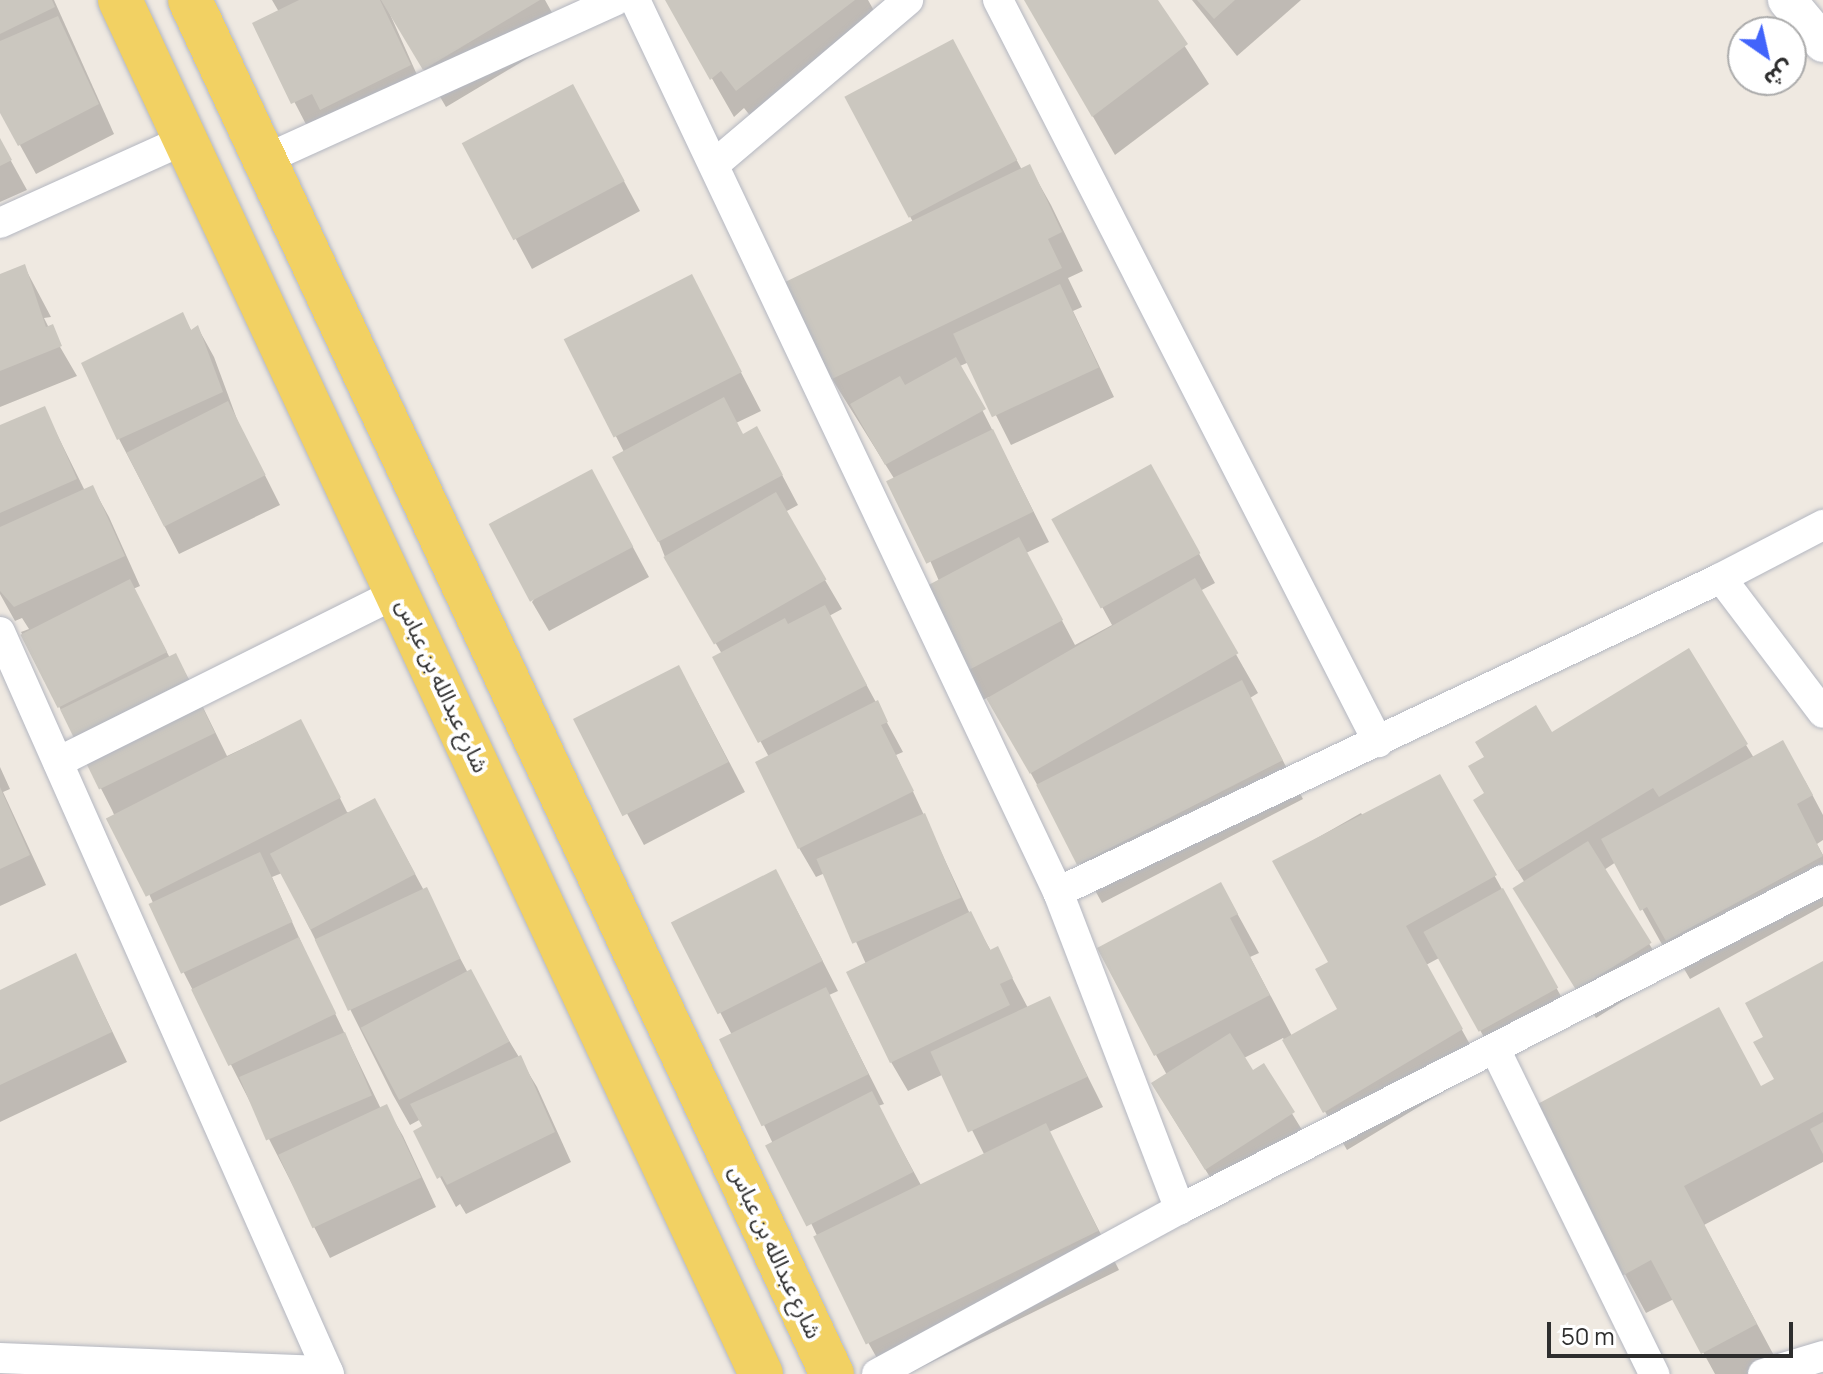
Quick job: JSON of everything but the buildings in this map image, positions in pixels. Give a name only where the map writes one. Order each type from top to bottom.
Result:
[{"type":"main road","name":"شارع عبدالله بن عباس","points":[[120,0],[188,138],[761,1374]]},
{"type":"main road","name":"شارع عبدالله بن عباس","points":[[190,0],[832,1374]]},
{"type":"street","points":[[266,159],[616,0]]},
{"type":"street","points":[[635,0],[716,163],[1058,892],[1180,1209]]},
{"type":"street","points":[[716,163],[908,0]]},
{"type":"street","points":[[998,0],[1378,742]]},
{"type":"street","points":[[1787,0],[1823,43]]},
{"type":"street","points":[[0,223],[188,138]]},
{"type":"street","points":[[1058,892],[1721,578],[1823,525]]},
{"type":"street","points":[[1721,578],[1823,713]]},
{"type":"street","points":[[58,762],[399,592]]},
{"type":"street","points":[[0,632],[329,1373],[0,1358]]},
{"type":"street","points":[[877,1374],[1180,1209],[1496,1051],[1823,880]]},
{"type":"street","points":[[1496,1051],[1654,1374]]},
{"type":"street","points":[[1763,1374],[1823,1356]]}]
